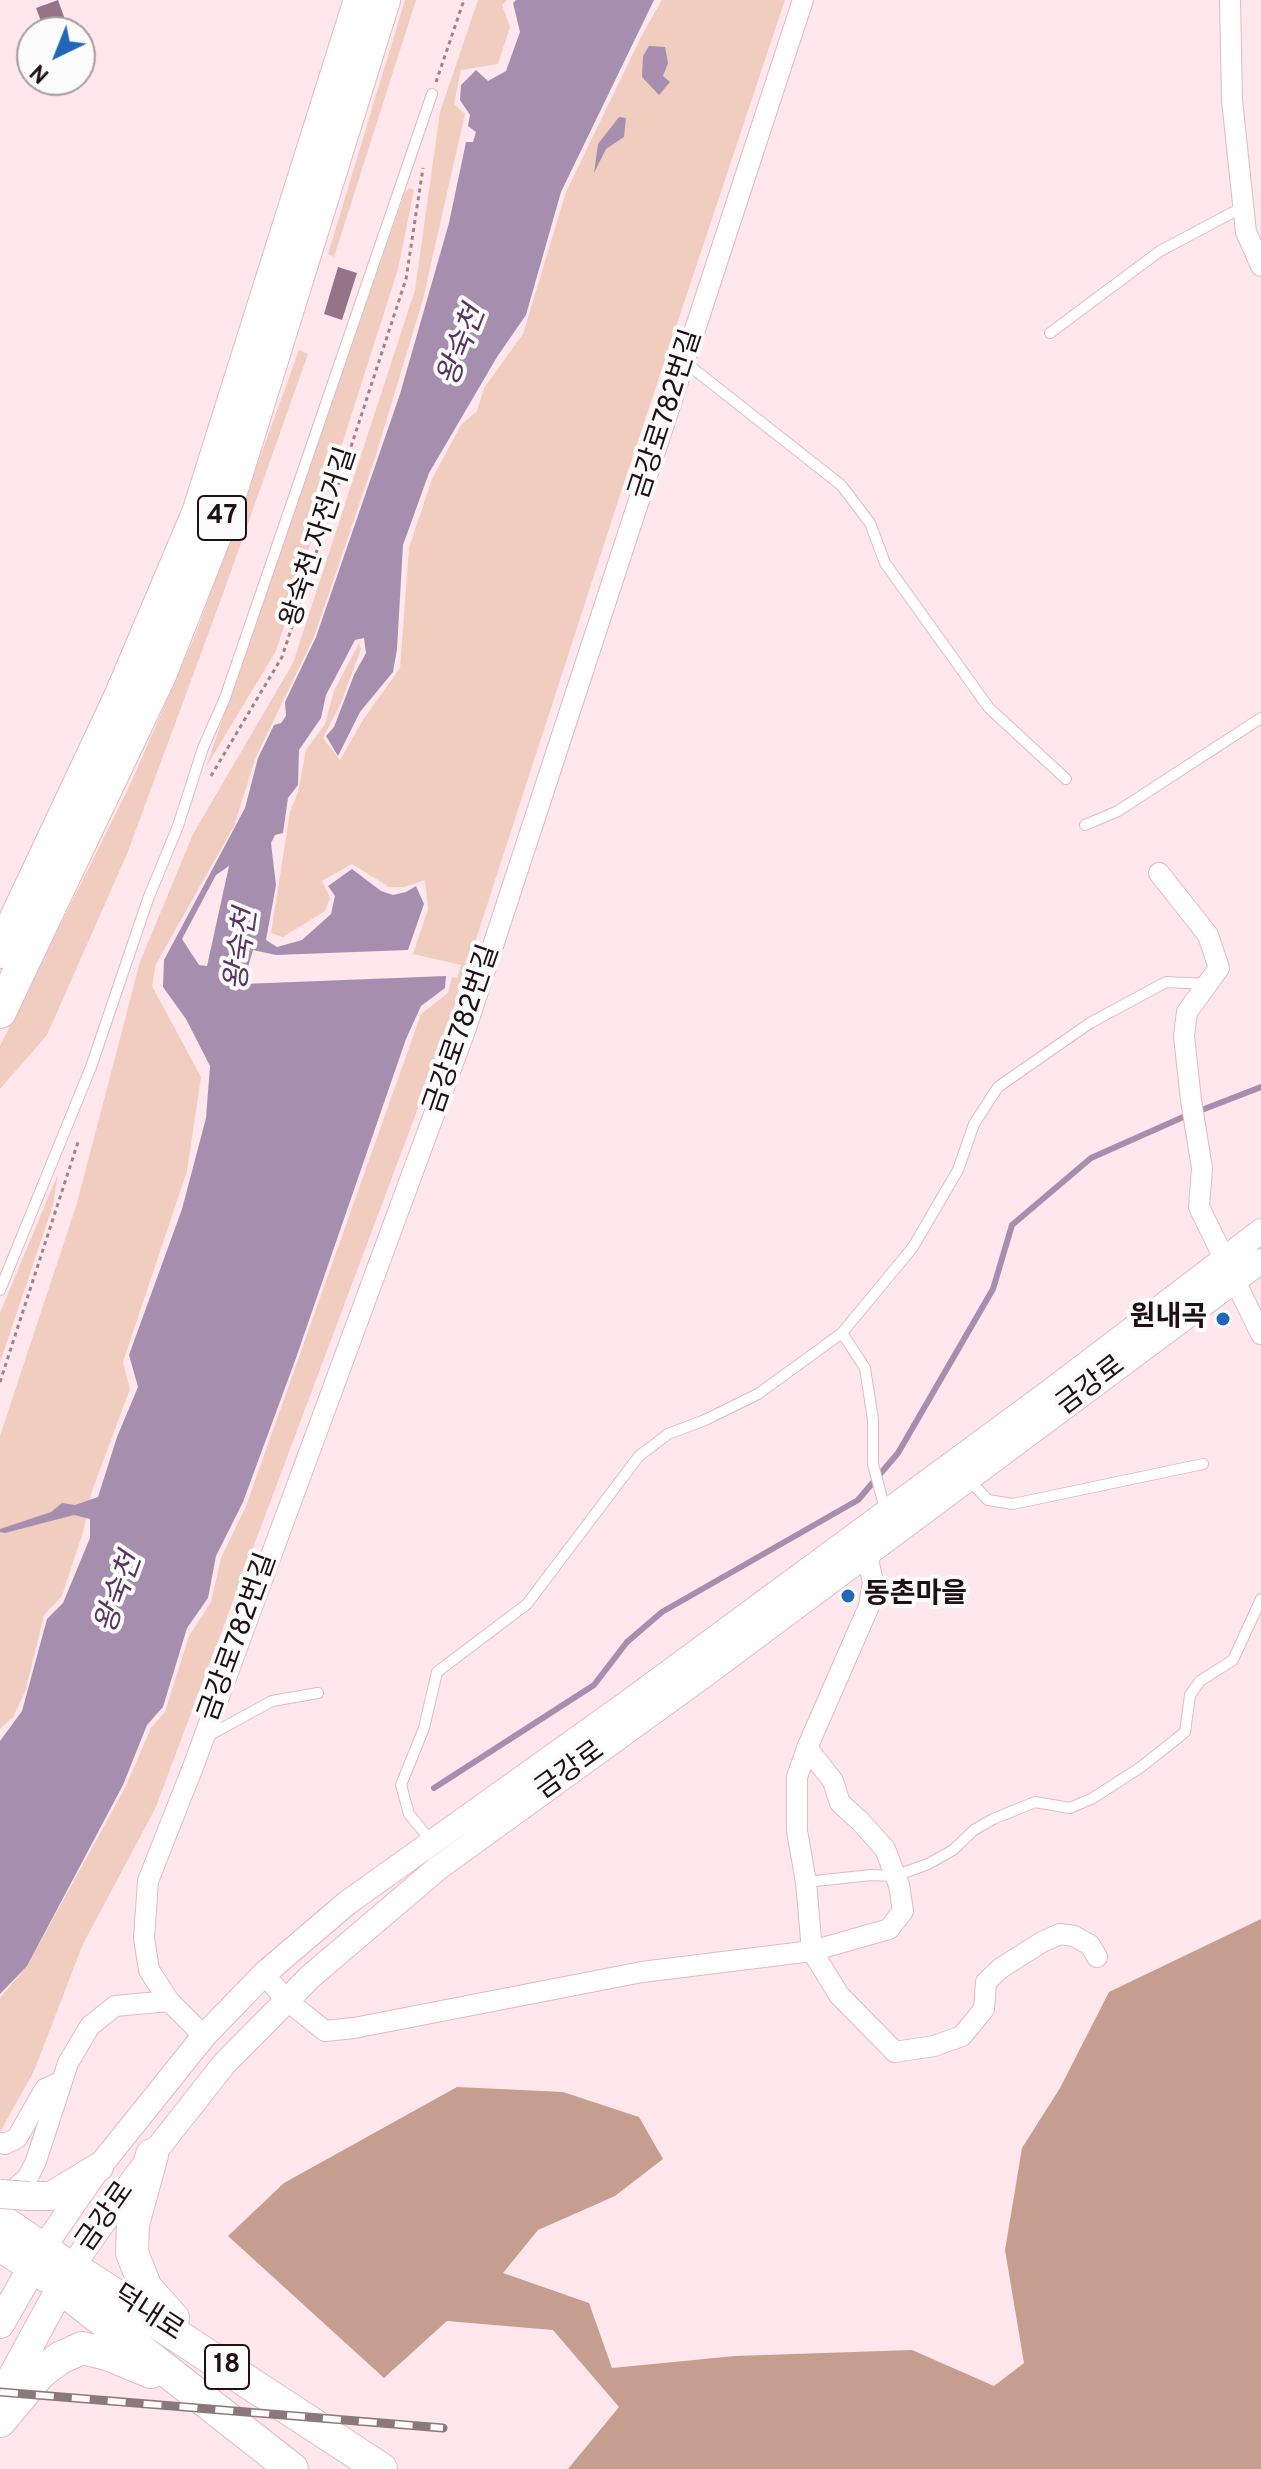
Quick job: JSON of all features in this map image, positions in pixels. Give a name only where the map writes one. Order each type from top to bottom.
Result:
[{"type":"highway","name":"47","points":[[0,952],[120,697],[198,513],[360,0]]},
{"type":"highway","name":"47","points":[[0,1012],[160,675],[226,508],[384,0]]},
{"type":"highway","points":[[152,2155],[133,2224],[132,2253],[146,2288],[202,2351]]},
{"type":"highway","name":"덕내로","points":[[66,2277],[202,2351],[381,2469]]},
{"type":"highway","name":"덕내로","points":[[66,2277],[192,2389],[292,2469]]},
{"type":"highway","points":[[0,2421],[40,2373],[60,2358],[82,2348],[107,2354],[192,2389]]},
{"type":"main road","points":[[0,2194],[51,2196],[99,2167]]},
{"type":"main road","points":[[2,2222],[37,2258],[66,2277]]},
{"type":"main road","name":"금강로","points":[[0,2324],[37,2258]]},
{"type":"main road","name":"금강로","points":[[0,2399],[66,2277]]},
{"type":"street","name":"금강로782번길","points":[[204,2036],[169,2001],[149,1970],[144,1938],[148,1881],[204,1738],[466,1028],[803,0]]},
{"type":"street","points":[[1230,0],[1232,100],[1243,207],[1246,232],[1261,266]]},
{"type":"street","points":[[1159,873],[1208,935],[1219,968],[1187,1012],[1184,1036],[1202,1168],[1199,1207],[1261,1334]]},
{"type":"street","name":"금강로","points":[[888,1511],[968,1479],[1231,1270],[1261,1231]]},
{"type":"street","name":"금강로","points":[[66,2277],[152,2155],[224,2064],[311,1976],[438,1868],[860,1545],[888,1511],[1231,1270],[1261,1261]]},
{"type":"street","points":[[860,1545],[873,1582],[869,1606],[797,1777],[797,1831],[806,1882],[812,1951],[839,1995],[895,2052],[934,2046],[962,2036],[984,2009],[986,1982],[1001,1968],[1042,1942],[1060,1934],[1074,1936],[1090,1945],[1097,1957]]},
{"type":"street","name":"금강로","points":[[37,2258],[99,2167],[204,2036],[264,1974],[347,1903],[860,1545]]},
{"type":"street","points":[[264,1974],[286,2000],[325,2031],[642,1972],[812,1951],[889,1929],[903,1911],[885,1849],[840,1803],[833,1781],[807,1748]]},
{"type":"street","points":[[2,2222],[28,2177],[68,2063],[90,2026],[115,2006],[169,2001]]},
{"type":"street","points":[[2,2143],[17,2138],[45,2089],[62,2081]]},
{"type":"lane","points":[[0,1290],[98,1048],[203,748],[225,698],[432,94]]},
{"type":"lane","points":[[1050,333],[1160,251],[1243,207]]},
{"type":"lane","points":[[686,363],[841,485],[870,523],[885,563],[989,708],[1066,779]]},
{"type":"lane","points":[[1085,825],[1118,811],[1261,718]]},
{"type":"lane","points":[[432,1843],[409,1814],[401,1785],[424,1728],[437,1672],[527,1604],[639,1456],[668,1434],[758,1394],[842,1333],[913,1247],[958,1170],[974,1124],[998,1087],[1090,1023],[1166,982],[1207,984]]},
{"type":"lane","points":[[842,1333],[865,1368],[873,1420],[873,1464],[888,1511]]},
{"type":"lane","points":[[968,1479],[988,1500],[1013,1504],[1203,1464]]},
{"type":"lane","points":[[806,1882],[871,1875],[895,1876],[928,1864],[953,1850],[974,1830],[1035,1802],[1070,1808],[1093,1798],[1141,1767],[1185,1732],[1190,1695],[1200,1681],[1233,1660],[1261,1599]]},
{"type":"lane","points":[[204,1738],[272,1701],[318,1693]]},
{"type":"path","points":[[432,94],[464,0]]},
{"type":"path","name":"왕숙천 자전거길","points":[[210,776],[282,657],[406,279],[425,157]]},
{"type":"path","points":[[0,1382],[79,1134]]},
{"type":"shaded area","points":[[405,0],[416,0],[334,257],[328,254]]},
{"type":"shaded area","points":[[478,0],[507,0],[502,5],[510,27],[498,64],[461,70],[454,104],[465,114],[423,299],[376,455],[314,637],[256,757],[234,826],[156,964],[152,986],[201,1077],[187,1171],[123,1362],[130,1389],[92,1491],[83,1532],[62,1596],[44,1615],[25,1692],[13,1717],[0,1729],[0,1436],[77,1203],[140,962],[193,834],[293,663],[415,290],[440,112]]},
{"type":"shaded area","points":[[662,0],[785,0],[442,1044],[155,1809],[83,1944],[34,2071],[0,2132],[0,1998],[27,1966],[125,1788],[151,1728],[165,1712],[189,1636],[211,1602],[221,1558],[246,1506],[421,1014],[448,993],[452,977],[457,978],[461,965],[413,954],[428,909],[425,880],[404,887],[389,887],[352,864],[322,881],[330,898],[325,911],[283,937],[271,933],[290,812],[298,792],[306,750],[325,724],[334,691],[359,643],[361,649],[340,705],[323,738],[340,760],[363,720],[400,668],[409,548],[432,479],[461,425],[477,411],[484,388],[523,334],[566,192]]},
{"type":"shaded area","points":[[409,188],[414,190],[398,269],[276,651],[206,767],[405,192]]},
{"type":"shaded area","points":[[299,350],[308,354],[127,854],[47,1035],[0,1089],[0,1046],[130,785],[196,633]]},
{"type":"shaded area","points":[[58,1174],[53,1205],[0,1363],[0,1313]]},
{"type":"shaded area","points":[[1261,1919],[1261,2469],[568,2469],[619,2407],[553,2330],[447,2321],[384,2378],[228,2236],[284,2183],[457,2087],[563,2092],[639,2117],[663,2159],[615,2196],[538,2230],[503,2273],[589,2303],[612,2368],[735,2356],[912,2350],[994,2386],[1024,2363],[1005,2250],[1022,2148],[1060,2088],[1109,1992]]},
{"type":"water","name":"왕숙천","points":[[516,0],[654,0],[561,192],[526,315],[497,357],[429,473],[403,545],[393,672],[360,712],[338,756],[326,736],[334,727],[366,653],[364,638],[355,640],[326,695],[321,718],[299,750],[298,785],[288,798],[283,833],[275,835],[271,843],[276,885],[266,940],[277,947],[302,940],[331,914],[335,896],[328,886],[352,869],[381,891],[393,895],[416,886],[424,904],[408,950],[276,955],[253,950],[243,984],[446,976],[445,988],[421,1006],[406,1039],[296,1358],[243,1502],[216,1556],[208,1598],[187,1628],[163,1707],[147,1725],[123,1785],[27,1966],[0,1994],[0,1741],[22,1711],[47,1619],[63,1603],[90,1538],[90,1519],[74,1515],[5,1533],[0,1529],[51,1512],[62,1503],[75,1505],[98,1497],[117,1437],[138,1387],[129,1355],[182,1209],[206,1118],[210,1066],[186,1019],[163,987],[164,960],[245,808],[258,758],[274,725],[281,723],[286,716],[285,702],[316,637],[400,394],[449,223],[466,142],[473,142],[476,132],[468,126],[470,115],[460,100],[461,85],[476,70],[488,81],[506,71],[520,32],[513,3]],"holes":[[[229,866],[207,966],[199,965],[182,939],[216,875]]]},
{"type":"water","points":[[649,46],[665,47],[668,63],[663,76],[670,82],[659,95],[642,77],[643,56]]},
{"type":"water","points":[[619,117],[626,118],[624,137],[606,149],[594,173],[598,144]]},
{"type":"building","points":[[58,0],[64,16],[39,16],[36,8]]},
{"type":"building","points":[[338,267],[357,273],[342,320],[324,314]]},
{"type":"waterway","points":[[434,1788],[594,1685],[627,1642],[662,1612],[858,1500],[898,1453],[993,1289],[1012,1225],[1091,1158],[1261,1087]]},
{"type":"railway","points":[[0,2392],[443,2428]]},
{"type":"place","name":"원내곡","points":[[1223,1319]]},
{"type":"place","name":"동촌마을","points":[[848,1596]]}]
